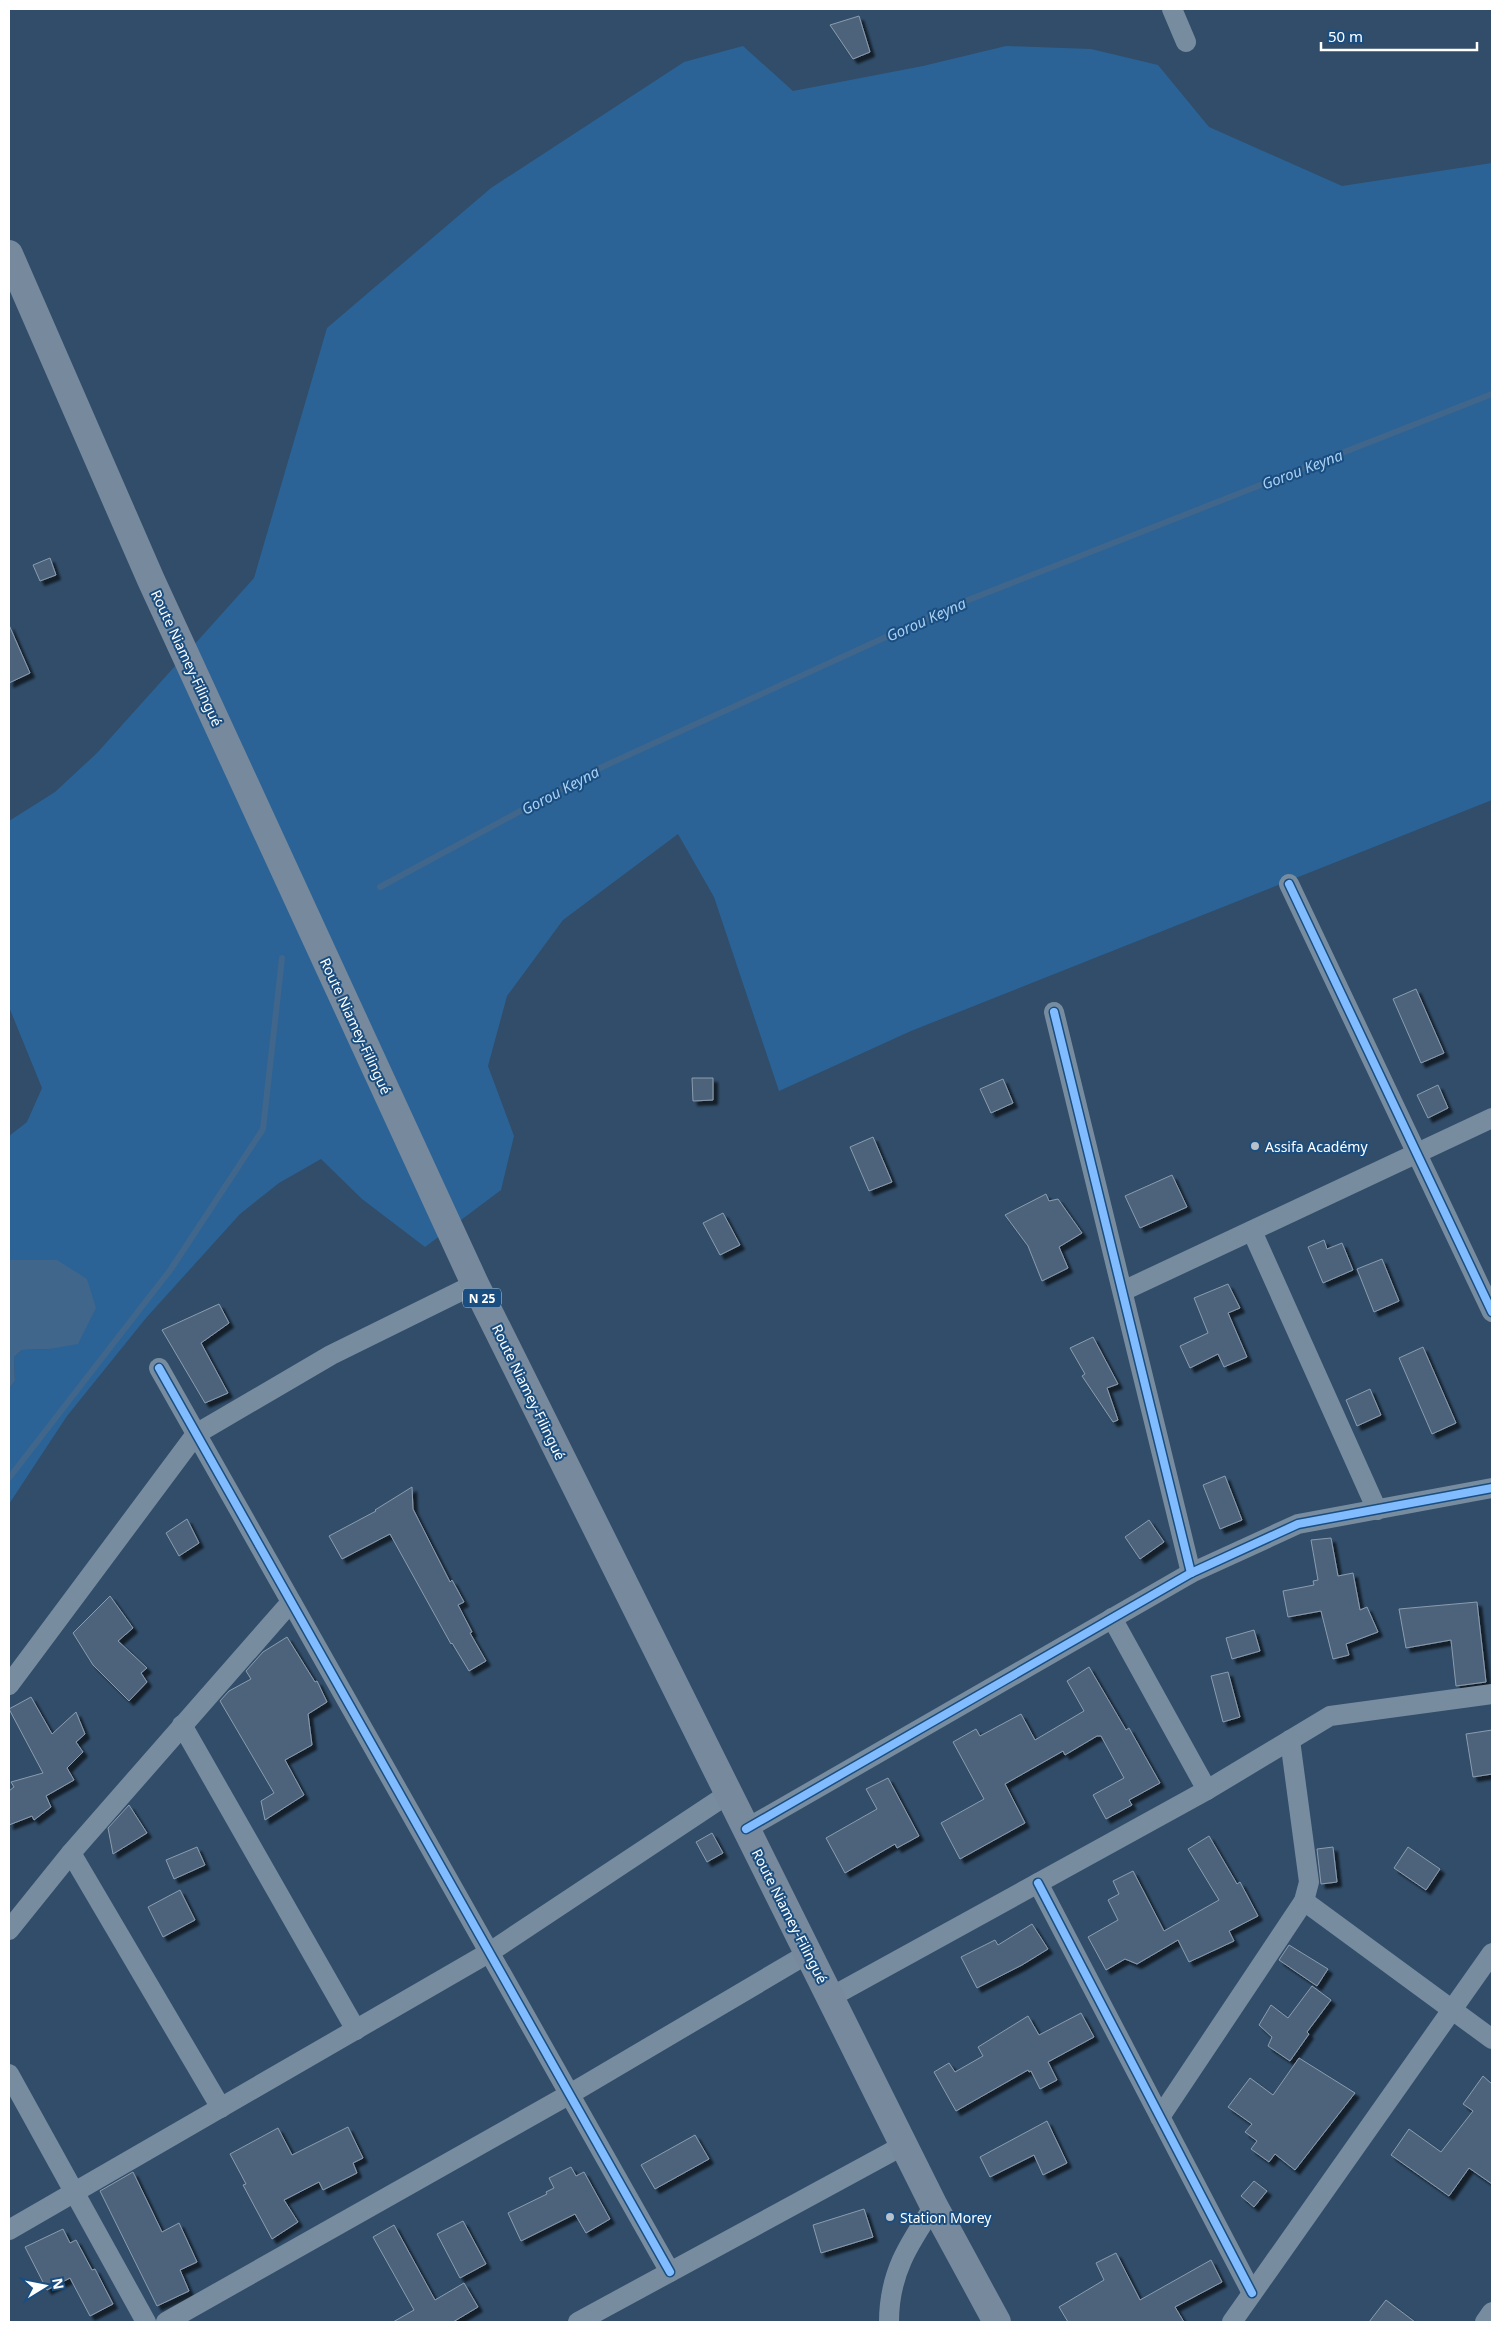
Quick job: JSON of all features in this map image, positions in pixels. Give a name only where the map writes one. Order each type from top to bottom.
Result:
[{"type":"main road","name":"Route Niamey-Filingué","points":[[9,254],[150,580],[475,1284],[934,2206],[997,2322]]},
{"type":"street","points":[[1172,9],[1186,42]]},
{"type":"street","points":[[1289,884],[1492,1312]]},
{"type":"street","points":[[1054,1012],[1190,1573]]},
{"type":"street","points":[[1123,1291],[1492,1118]]},
{"type":"street","points":[[1252,1231],[1377,1510]]},
{"type":"street","points":[[9,1685],[196,1434],[331,1355],[475,1284]]},
{"type":"street","points":[[159,1368],[670,2272]]},
{"type":"street","points":[[746,1829],[1190,1573],[1298,1524],[1492,1488]]},
{"type":"street","points":[[9,1930],[71,1853],[292,1602]]},
{"type":"street","points":[[1112,1618],[1207,1790]]},
{"type":"street","points":[[831,1997],[1207,1790],[1330,1716],[1492,1694]]},
{"type":"street","points":[[182,1725],[356,2030]]},
{"type":"street","points":[[1160,2117],[1304,1901],[1309,1882],[1290,1740]]},
{"type":"street","points":[[9,2230],[490,1952],[728,1794]]},
{"type":"street","points":[[71,1853],[221,2108]]},
{"type":"street","points":[[1038,1883],[1252,2293]]},
{"type":"street","points":[[1304,1901],[1492,2039]]},
{"type":"street","points":[[166,2322],[570,2094],[809,1953]]},
{"type":"street","points":[[1232,2322],[1492,1953]]},
{"type":"street","points":[[9,2074],[146,2322]]},
{"type":"street","points":[[591,2319],[670,2272],[904,2144]]},
{"type":"street","points":[[889,2322],[889,2299],[894,2277],[912,2239],[934,2206]]},
{"type":"street","points":[[1485,2322],[1492,2312]]},
{"type":"shaded area","points":[[743,46],[793,91],[923,66],[1006,46],[1091,49],[1158,65],[1209,127],[1342,186],[1492,163],[1492,800],[911,1031],[779,1091],[714,897],[678,834],[563,920],[507,996],[488,1066],[514,1136],[501,1190],[425,1247],[362,1199],[321,1159],[279,1183],[240,1214],[146,1318],[67,1416],[9,1504],[9,1389],[15,1381],[14,1357],[22,1350],[49,1349],[57,1260],[9,1260],[9,1136],[27,1122],[42,1088],[9,1007],[9,821],[55,792],[97,753],[254,578],[327,328],[491,188],[684,62]]},
{"type":"shaded area","points":[[9,1260],[57,1260],[87,1279],[96,1308],[78,1344],[49,1349],[22,1350],[14,1357],[15,1381],[9,1389]]},
{"type":"building","points":[[859,16],[870,52],[853,59],[830,25]]},
{"type":"building","points":[[50,558],[56,575],[40,581],[33,565]]},
{"type":"building","points":[[9,625],[30,673],[9,683]]},
{"type":"building","points":[[1416,989],[1444,1053],[1421,1063],[1393,999]]},
{"type":"building","points":[[692,1078],[713,1078],[713,1100],[693,1101]]},
{"type":"building","points":[[1003,1079],[1013,1103],[991,1113],[980,1089]]},
{"type":"building","points":[[1438,1085],[1448,1108],[1428,1118],[1417,1095]]},
{"type":"building","points":[[873,1137],[892,1182],[869,1191],[850,1147]]},
{"type":"building","points":[[1172,1175],[1187,1207],[1140,1228],[1125,1196]]},
{"type":"building","points":[[1046,1194],[1049,1201],[1058,1199],[1082,1233],[1059,1247],[1068,1268],[1042,1281],[1028,1246],[1005,1215]]},
{"type":"building","points":[[723,1213],[740,1245],[720,1255],[703,1223]]},
{"type":"building","points":[[1324,1240],[1327,1249],[1342,1243],[1353,1270],[1323,1283],[1308,1247]]},
{"type":"building","points":[[1382,1259],[1399,1301],[1374,1312],[1357,1269]]},
{"type":"building","points":[[1228,1284],[1240,1308],[1228,1313],[1247,1357],[1224,1367],[1218,1354],[1190,1368],[1180,1346],[1208,1333],[1194,1298]]},
{"type":"building","points":[[219,1304],[229,1323],[201,1343],[228,1393],[205,1403],[162,1330]]},
{"type":"building","points":[[1093,1337],[1118,1384],[1107,1388],[1118,1420],[1113,1422],[1082,1376],[1085,1374],[1070,1348]]},
{"type":"building","points":[[1423,1347],[1456,1423],[1432,1434],[1399,1358]]},
{"type":"building","points":[[1370,1389],[1381,1415],[1357,1426],[1346,1400]]},
{"type":"building","points":[[1225,1476],[1242,1520],[1220,1529],[1203,1485]]},
{"type":"building","points":[[412,1487],[413,1509],[450,1582],[452,1580],[464,1602],[458,1605],[472,1632],[470,1633],[486,1661],[469,1671],[451,1644],[390,1534],[342,1559],[329,1536],[376,1511]]},
{"type":"building","points":[[187,1519],[199,1543],[179,1556],[166,1533]]},
{"type":"building","points":[[1149,1520],[1164,1542],[1140,1559],[1125,1537]]},
{"type":"building","points":[[1331,1538],[1338,1576],[1353,1573],[1360,1610],[1367,1607],[1378,1632],[1346,1644],[1349,1655],[1333,1659],[1321,1611],[1288,1617],[1283,1591],[1314,1585],[1313,1581],[1318,1580],[1311,1540]]},
{"type":"building","points":[[110,1596],[133,1628],[118,1641],[147,1668],[141,1673],[147,1682],[129,1701],[93,1665],[73,1633]]},
{"type":"building","points":[[1477,1602],[1486,1682],[1456,1686],[1451,1640],[1406,1648],[1399,1609]]},
{"type":"building","points":[[1254,1630],[1260,1651],[1232,1659],[1226,1638]]},
{"type":"building","points":[[287,1637],[315,1682],[317,1681],[327,1702],[308,1714],[312,1745],[285,1760],[304,1795],[265,1820],[261,1801],[274,1793],[220,1701],[229,1691],[251,1679],[246,1671],[263,1652]]},
{"type":"building","points":[[1089,1667],[1126,1730],[1129,1728],[1160,1783],[1129,1800],[1132,1805],[1106,1819],[1093,1795],[1124,1778],[1101,1736],[1097,1736],[1065,1755],[1063,1751],[1005,1784],[1025,1823],[960,1859],[941,1823],[984,1799],[953,1742],[976,1729],[980,1736],[1021,1714],[1035,1740],[1084,1711],[1067,1681]]},
{"type":"building","points":[[1228,1672],[1240,1717],[1223,1722],[1211,1676]]},
{"type":"building","points":[[31,1697],[52,1734],[76,1712],[85,1734],[76,1742],[83,1752],[67,1768],[74,1780],[46,1796],[51,1807],[34,1820],[32,1816],[9,1825],[9,1791],[14,1787],[11,1782],[43,1773],[9,1709]]},
{"type":"building","points":[[1492,1730],[1492,1774],[1473,1777],[1466,1734]]},
{"type":"building","points":[[888,1778],[919,1836],[897,1848],[895,1844],[845,1873],[826,1838],[877,1809],[866,1789]]},
{"type":"building","points":[[129,1805],[147,1833],[113,1854],[108,1828]]},
{"type":"building","points":[[712,1833],[723,1853],[707,1862],[696,1842]]},
{"type":"building","points":[[1209,1836],[1237,1884],[1240,1882],[1258,1916],[1229,1931],[1234,1941],[1189,1962],[1178,1940],[1137,1964],[1125,1959],[1106,1970],[1088,1937],[1118,1920],[1108,1900],[1119,1894],[1113,1881],[1133,1871],[1164,1931],[1219,1900],[1188,1849]]},
{"type":"building","points":[[197,1847],[205,1865],[174,1879],[166,1860]]},
{"type":"building","points":[[1333,1847],[1337,1882],[1321,1884],[1317,1849]]},
{"type":"building","points":[[1408,1847],[1440,1869],[1426,1890],[1394,1868]]},
{"type":"building","points":[[180,1890],[195,1920],[163,1937],[148,1907]]},
{"type":"building","points":[[1032,1924],[1048,1949],[1022,1965],[977,1988],[961,1957],[995,1940],[998,1945]]},
{"type":"building","points":[[1289,1945],[1328,1969],[1317,1986],[1279,1960]]},
{"type":"building","points":[[1312,1986],[1331,2000],[1307,2032],[1309,2034],[1290,2061],[1268,2046],[1272,2037],[1259,2025],[1271,2005],[1288,2018]]},
{"type":"building","points":[[1081,2013],[1094,2037],[1048,2062],[1057,2080],[1040,2089],[1031,2071],[1029,2072],[1028,2070],[956,2111],[934,2072],[949,2063],[955,2072],[983,2056],[978,2047],[1028,2016],[1039,2035]]},
{"type":"building","points":[[1299,2058],[1355,2093],[1295,2170],[1275,2154],[1269,2162],[1251,2149],[1257,2141],[1245,2132],[1252,2124],[1228,2107],[1250,2078],[1273,2095]]},
{"type":"building","points":[[1483,2076],[1492,2084],[1492,2184],[1469,2168],[1449,2196],[1391,2155],[1409,2129],[1441,2152],[1473,2111],[1463,2104]]},
{"type":"building","points":[[1047,2121],[1067,2163],[1043,2175],[1034,2155],[990,2177],[980,2157]]},
{"type":"building","points":[[348,2127],[363,2158],[353,2163],[357,2173],[323,2190],[319,2182],[284,2200],[298,2222],[272,2239],[243,2185],[246,2184],[230,2154],[278,2128],[292,2155]]},
{"type":"building","points":[[695,2135],[709,2159],[655,2189],[641,2165]]},
{"type":"building","points":[[571,2167],[576,2176],[584,2172],[610,2219],[586,2233],[575,2214],[521,2241],[508,2213],[547,2194],[546,2192],[554,2188],[549,2178]]},
{"type":"building","points":[[133,2172],[162,2232],[179,2223],[197,2262],[180,2270],[189,2291],[157,2306],[100,2191]]},
{"type":"building","points":[[1254,2181],[1267,2191],[1254,2207],[1241,2196]]},
{"type":"building","points":[[864,2209],[873,2237],[821,2253],[813,2225]]},
{"type":"building","points":[[463,2221],[486,2264],[460,2278],[437,2234]]},
{"type":"building","points":[[394,2225],[435,2300],[464,2283],[478,2307],[453,2322],[393,2322],[414,2310],[373,2237]]},
{"type":"building","points":[[63,2229],[70,2243],[76,2240],[92,2270],[95,2269],[113,2304],[90,2316],[70,2278],[47,2290],[25,2247]]},
{"type":"building","points":[[1116,2253],[1140,2300],[1211,2260],[1222,2282],[1175,2307],[1184,2322],[1068,2322],[1059,2307],[1104,2280],[1096,2263]]},
{"type":"building","points":[[1386,2300],[1415,2322],[1369,2322]]},
{"type":"waterway","name":"Gorou Keyna","points":[[380,887],[600,768],[958,604],[1492,394]]},
{"type":"waterway","points":[[9,1478],[171,1269],[263,1129],[282,958]]},
{"type":"cycle path","points":[[1289,884],[1492,1312]]},
{"type":"cycle path","points":[[1054,1012],[1191,1573]]},
{"type":"cycle path","points":[[159,1368],[670,2272]]},
{"type":"cycle path","points":[[746,1829],[1191,1573],[1298,1524],[1492,1488]]},
{"type":"cycle path","points":[[1038,1883],[1252,2293]]},
{"type":"place","name":"Assifa Académy","points":[[1255,1146]]},
{"type":"place","name":"Station Morey","points":[[890,2217]]}]
